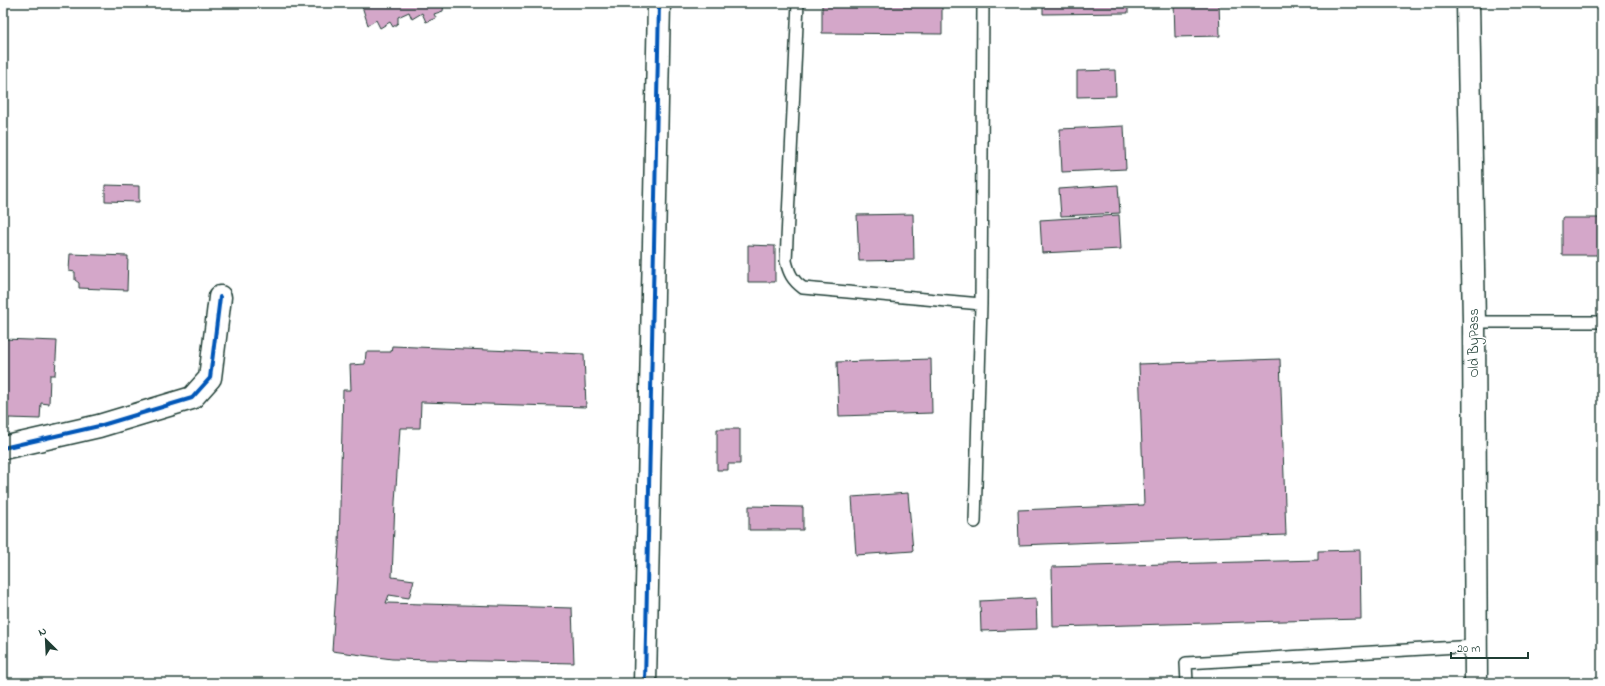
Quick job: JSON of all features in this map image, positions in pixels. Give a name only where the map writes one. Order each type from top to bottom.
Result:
[{"type":"street","points":[[645,683],[659,3]]},
{"type":"street","name":"Old ByPass","points":[[1468,3],[1474,322],[1476,683]]},
{"type":"street","points":[[3,448],[99,426],[192,398],[203,388],[210,378],[220,297]]},
{"type":"lane","points":[[798,3],[786,260],[789,274],[795,282],[803,288],[981,304]]},
{"type":"lane","points":[[975,522],[981,304],[983,3]]},
{"type":"lane","points":[[1474,322],[1602,322]]},
{"type":"lane","points":[[1187,683],[1186,664],[1475,646]]},
{"type":"building","points":[[361,3],[444,3],[443,11],[434,14],[436,18],[426,22],[422,13],[412,19],[409,12],[398,17],[398,23],[393,27],[390,22],[380,28],[376,20],[368,25]]},
{"type":"building","points":[[822,3],[942,3],[942,34],[822,33]]},
{"type":"building","points":[[1043,3],[1128,3],[1128,13],[1043,14]]},
{"type":"building","points":[[1174,3],[1219,3],[1220,36],[1175,37]]},
{"type":"building","points":[[1115,70],[1116,96],[1077,97],[1077,71]]},
{"type":"building","points":[[1124,126],[1126,169],[1062,172],[1060,129]]},
{"type":"building","points":[[105,185],[139,186],[139,202],[105,201]]},
{"type":"building","points":[[1118,185],[1120,213],[1061,216],[1059,189]]},
{"type":"building","points":[[913,214],[914,260],[859,261],[857,215]]},
{"type":"building","points":[[1119,215],[1121,249],[1042,253],[1040,220]]},
{"type":"building","points":[[1562,218],[1602,218],[1602,255],[1562,255]]},
{"type":"building","points":[[748,245],[775,246],[775,282],[748,282]]},
{"type":"building","points":[[70,254],[128,256],[127,290],[79,288],[79,283],[75,280],[75,272],[69,271]]},
{"type":"building","points":[[3,339],[57,341],[55,375],[50,375],[49,404],[41,403],[40,419],[9,418],[9,427],[3,427]]},
{"type":"building","points":[[392,346],[584,354],[586,407],[421,402],[420,428],[400,428],[392,577],[414,580],[409,598],[389,595],[386,603],[572,608],[574,663],[392,659],[332,651],[339,545],[343,390],[351,390],[350,365],[365,364],[366,352],[391,352]]},
{"type":"building","points":[[931,359],[932,413],[839,416],[837,362]]},
{"type":"building","points":[[1280,359],[1286,535],[1019,545],[1018,510],[1144,505],[1139,364]]},
{"type":"building","points":[[717,429],[740,429],[740,464],[728,464],[728,470],[717,470]]},
{"type":"building","points":[[908,493],[913,551],[856,555],[852,497]]},
{"type":"building","points":[[749,506],[803,507],[803,530],[749,530]]},
{"type":"building","points":[[1360,550],[1361,619],[1053,627],[1052,567],[1318,560],[1318,551]]},
{"type":"building","points":[[1036,598],[1037,629],[981,631],[980,601]]},
{"type":"cycle path","points":[[645,683],[659,3]]},
{"type":"cycle path","points":[[3,448],[99,426],[192,398],[210,378],[220,297]]}]
